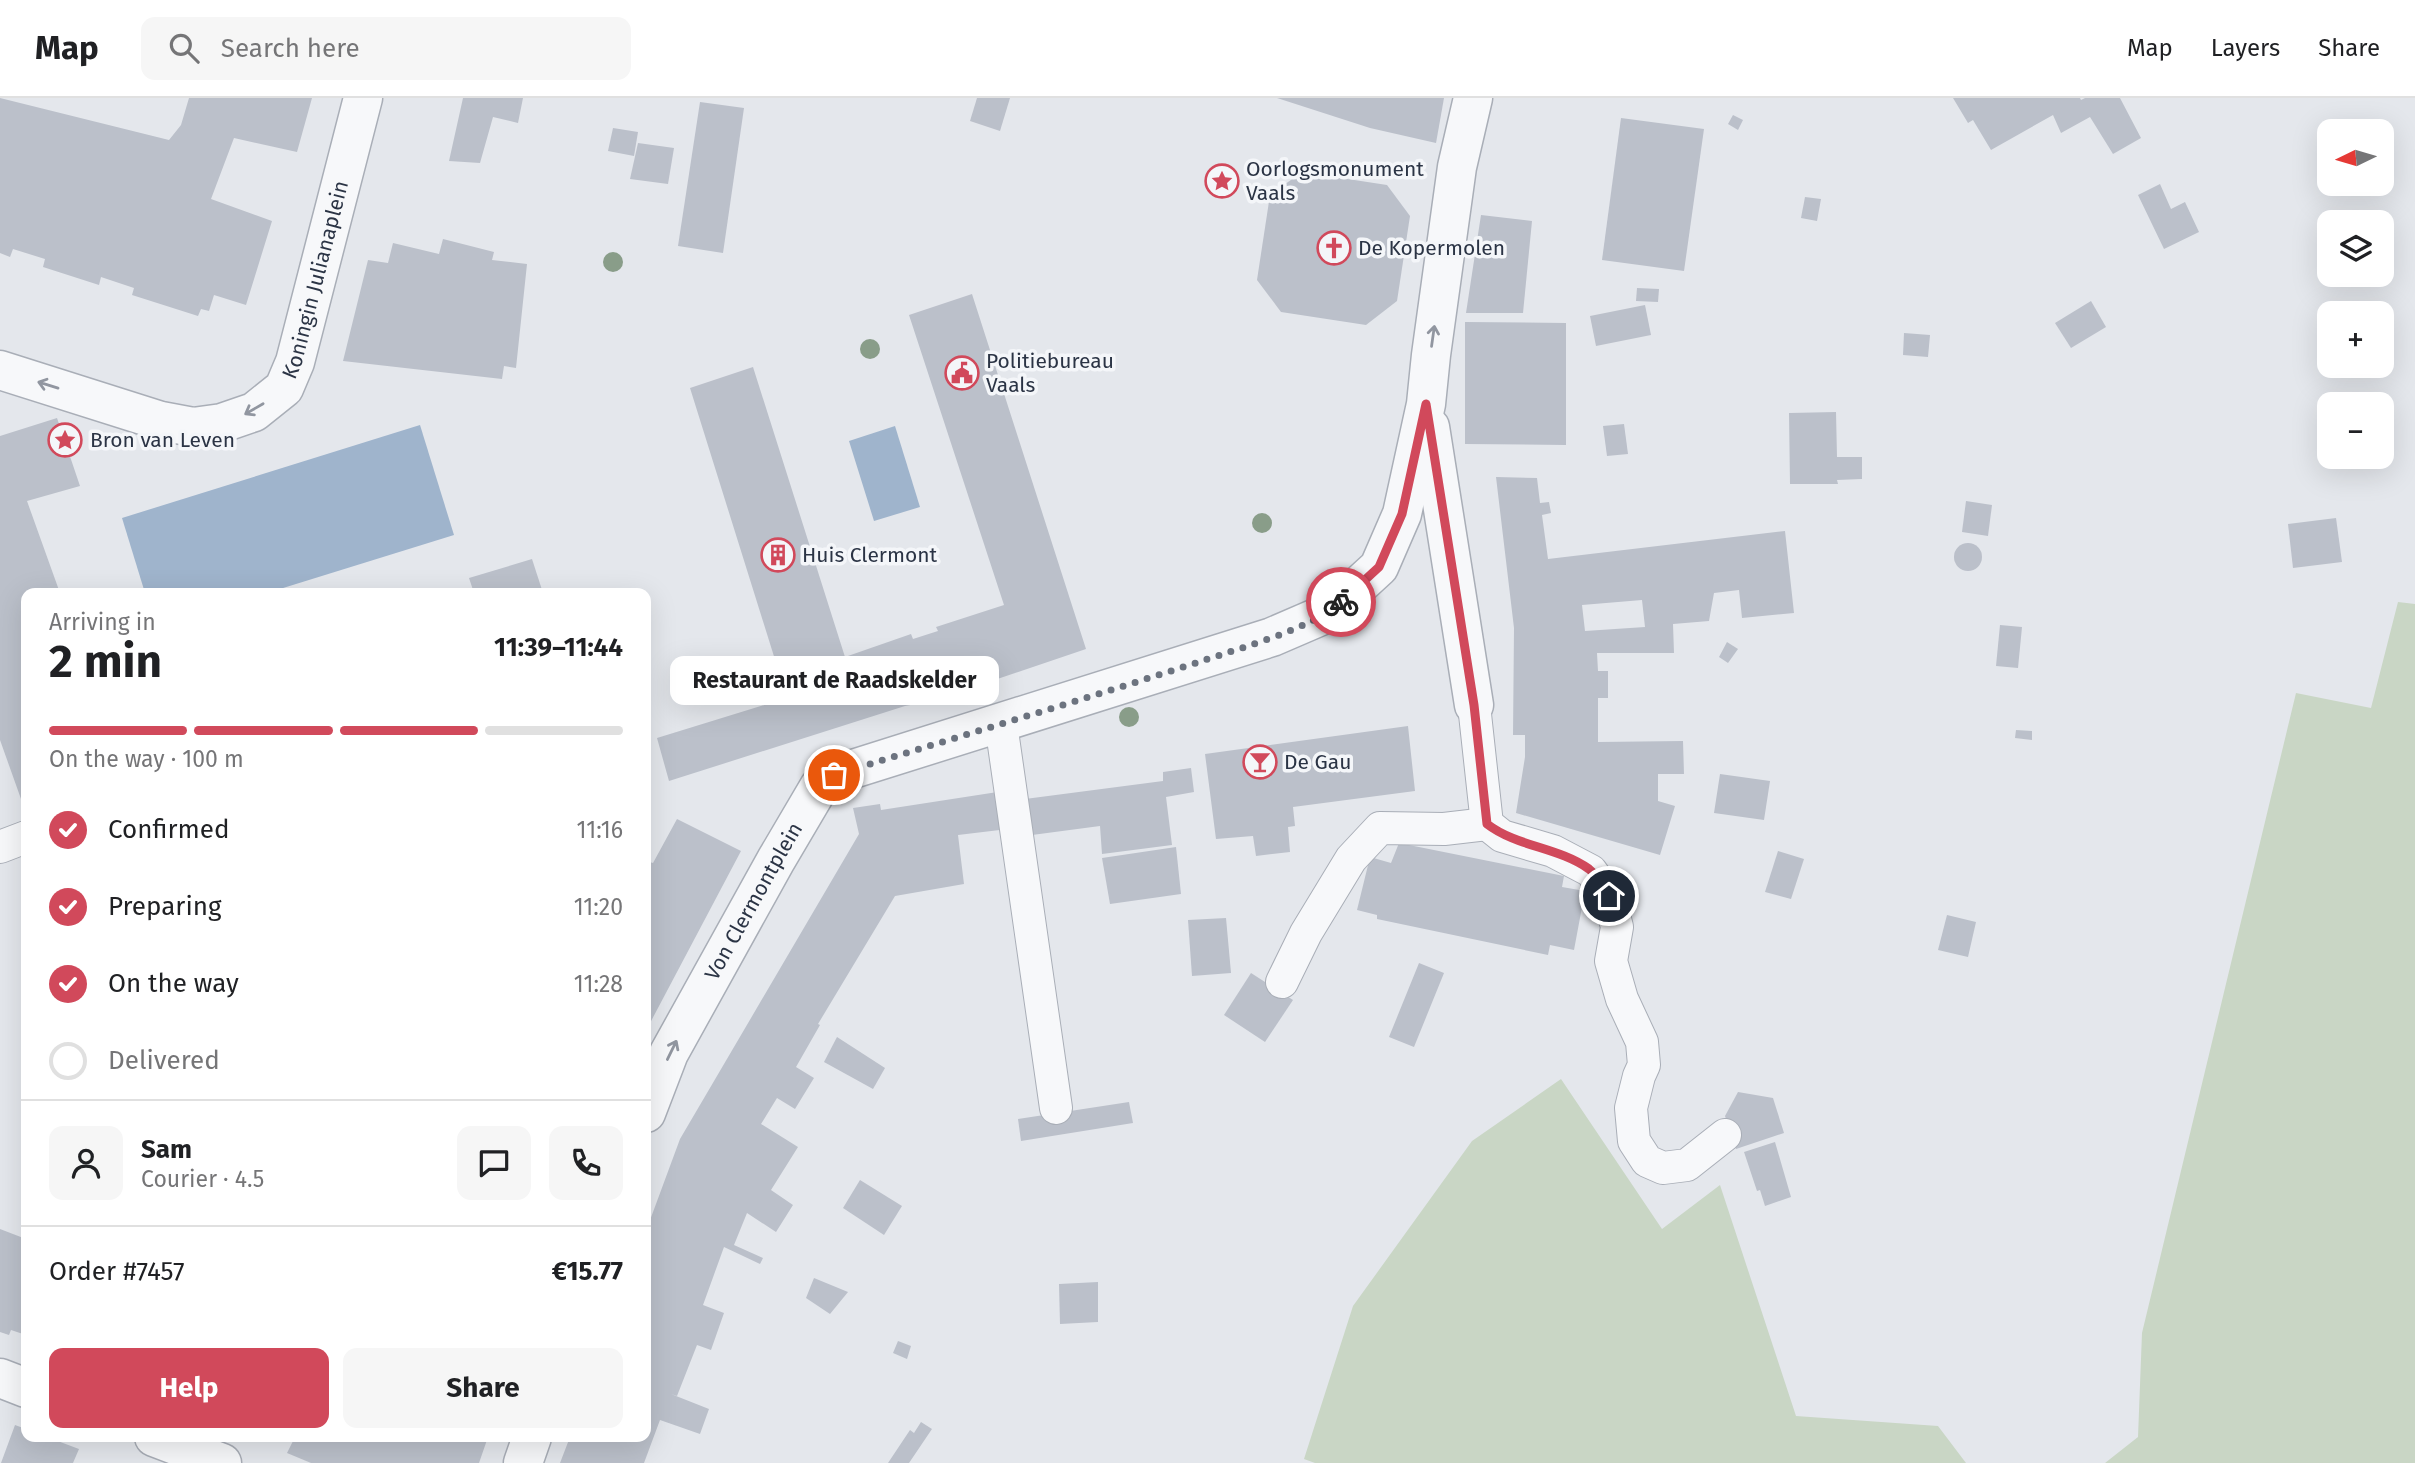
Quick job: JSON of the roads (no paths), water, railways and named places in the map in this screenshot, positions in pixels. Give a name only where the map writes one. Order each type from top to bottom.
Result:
[{"type":"street","name":"Koningin Julianaplein","points":[[0,370],[160,421],[193,427],[222,423],[254,412],[284,388],[295,362],[363,98]]},
{"type":"street","name":"Von Clermontplein","points":[[651,1100],[669,1053],[776,860],[819,787],[834,775],[1272,637],[1330,612],[1379,567],[1402,514],[1426,404],[1457,167],[1472,98]]},
{"type":"street","name":"Von Clermontplein","points":[[1426,404],[1474,705]]},
{"type":"street","points":[[0,1378],[21,1386]]},
{"type":"street","points":[[166,1442],[222,1463]]},
{"type":"street","points":[[523,1463],[530,1442]]},
{"type":"lane","points":[[1474,705],[1487,824],[1502,836],[1553,851],[1591,870],[1609,896],[1617,927],[1611,961],[1622,999],[1642,1042],[1644,1065],[1631,1108],[1634,1141],[1647,1161],[1663,1168],[1687,1165],[1725,1135]]},
{"type":"lane","points":[[1000,724],[1056,1108]]},
{"type":"lane","points":[[1282,982],[1306,933],[1351,859],[1380,828],[1444,829],[1487,824]]},
{"type":"lane","points":[[0,847],[21,839]]},
{"type":"water","points":[[420,425],[454,535],[283,588],[143,588],[122,518]]},
{"type":"water","points":[[895,426],[920,507],[874,521],[849,441]]},
{"type":"place","name":"Oorlogsmonument Vaals","points":[[1222,181]]},
{"type":"place","name":"De Kopermolen","points":[[1334,248]]},
{"type":"place","name":"Politiebureau Vaals","points":[[962,373]]},
{"type":"place","name":"Bron van Leven","points":[[65,440]]},
{"type":"place","name":"Huis Clermont","points":[[778,555]]},
{"type":"place","name":"De Gau","points":[[1260,762]]},
{"type":"place","name":"Restaurant de Raadskelder","points":[[834,775]]}]
